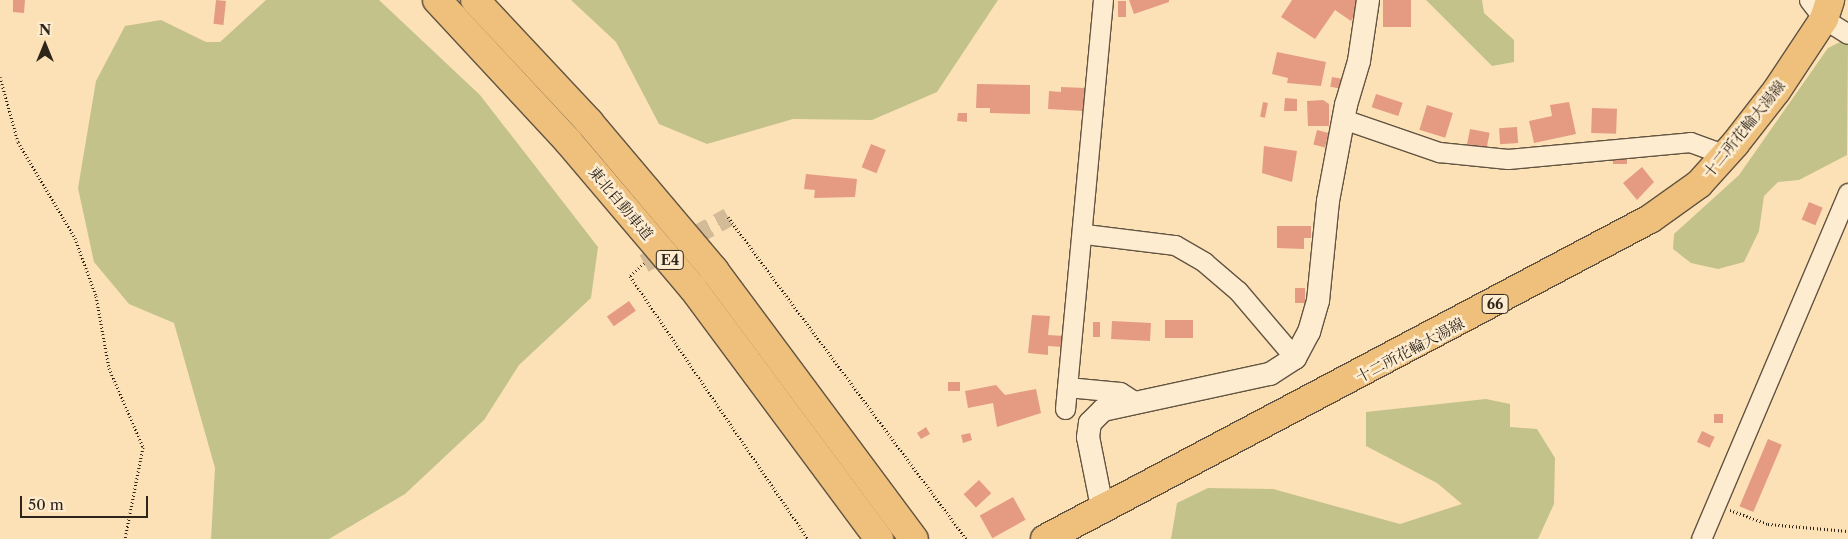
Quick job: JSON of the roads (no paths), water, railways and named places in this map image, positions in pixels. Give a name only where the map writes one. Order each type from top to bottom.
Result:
[{"type":"main road","name":"東北自動車道","points":[[437,0],[568,141],[692,287],[879,539]]},
{"type":"main road","name":"東北自動車道","points":[[475,0],[589,122],[714,270],[914,539]]},
{"type":"main road","name":"十二所花輪大湯線","points":[[1045,539],[1103,512],[1594,252],[1699,184],[1726,155],[1777,90],[1821,6]]},
{"type":"street","points":[[1065,409],[1085,234],[1103,0]]},
{"type":"street","points":[[1103,512],[1090,453],[1090,423],[1103,410],[1134,401],[1270,374],[1295,358],[1318,301],[1328,201],[1343,118],[1360,61],[1368,0]]},
{"type":"street","points":[[1821,6],[1848,34]]},
{"type":"street","points":[[1343,118],[1439,152],[1488,157],[1578,154],[1690,142],[1726,155]]},
{"type":"street","points":[[1701,539],[1848,194]]},
{"type":"street","points":[[1085,234],[1175,246],[1204,262],[1238,291],[1295,358]]},
{"type":"street","points":[[1067,387],[1120,392],[1134,401]]},
{"type":"tunnel","points":[[644,263],[728,217]]}]
